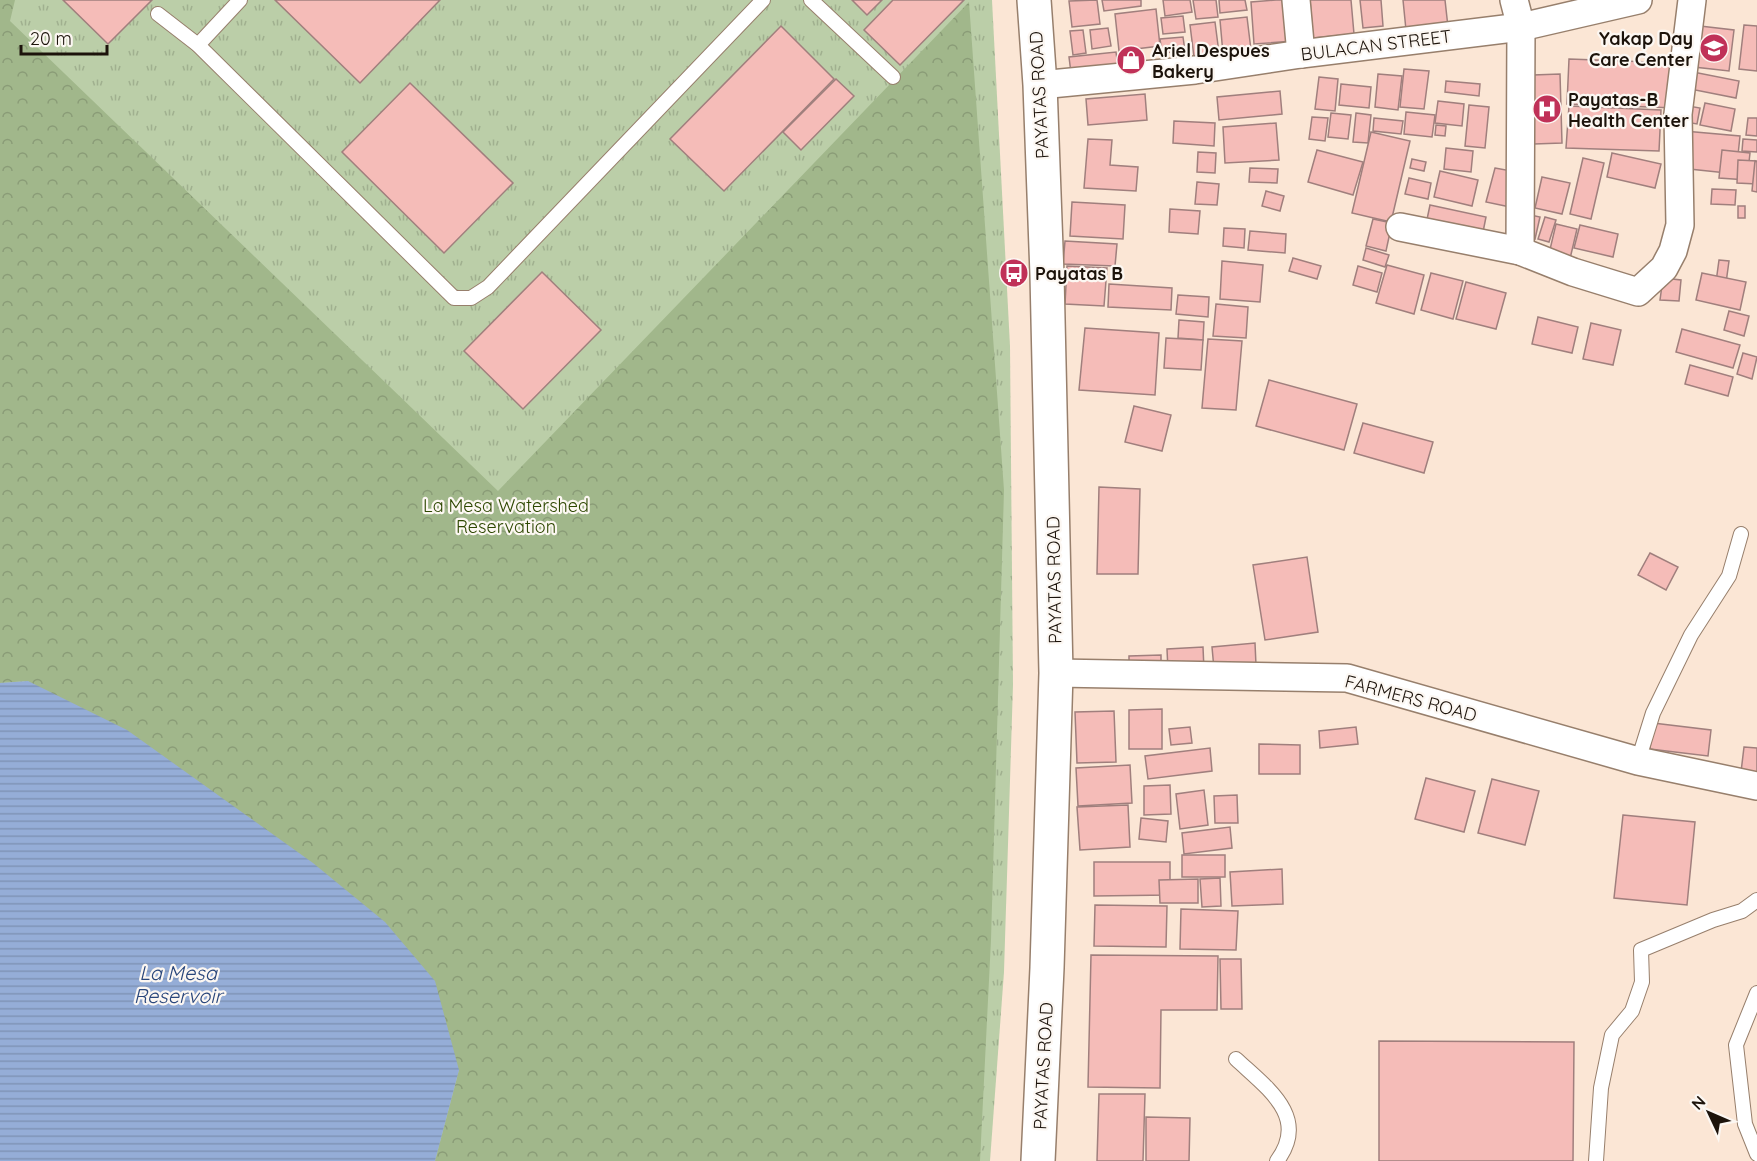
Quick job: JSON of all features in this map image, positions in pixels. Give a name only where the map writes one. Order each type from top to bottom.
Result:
[{"type":"main road","name":"PAYATAS ROAD","points":[[1034,0],[1040,85],[1047,275],[1056,673],[1047,968],[1038,1161]]},
{"type":"street","points":[[1296,0],[1301,54]]},
{"type":"street","points":[[1514,0],[1521,27],[1520,251]]},
{"type":"street","name":"BULACAN STREET","points":[[1040,85],[1195,70],[1301,54],[1521,27],[1638,0]]},
{"type":"street","points":[[1400,227],[1520,251],[1573,272],[1638,292],[1664,268],[1680,225],[1678,114],[1692,0]]},
{"type":"street","name":"FARMERS ROAD","points":[[1056,673],[1347,678],[1638,761],[1757,786]]},
{"type":"lane","points":[[198,45],[240,0]]},
{"type":"lane","points":[[158,14],[198,45],[454,298],[471,298],[488,287],[763,0]]},
{"type":"lane","points":[[811,0],[892,77]]},
{"type":"lane","points":[[1638,761],[1653,714],[1691,636],[1729,576],[1741,534]]},
{"type":"lane","points":[[1596,1161],[1601,1088],[1612,1035],[1632,1011],[1642,982],[1641,950],[1713,920],[1742,911],[1757,900]]},
{"type":"lane","points":[[1757,993],[1736,1045],[1745,1124],[1757,1154]]},
{"type":"lane","points":[[1236,1059],[1273,1094],[1290,1122],[1290,1137],[1277,1161]]},
{"type":"green space","name":"La Mesa Watershed Reservation","points":[[0,0],[992,0],[1010,346],[1013,685],[1004,972],[990,1161],[0,1161]]},
{"type":"green space","name":"La Mesa Watershed Reservation","points":[[0,0],[15,0],[10,21],[498,491],[969,2],[1004,490],[991,940],[980,1161],[435,1161],[459,1070],[28,681],[0,683]]},
{"type":"water","name":"La Mesa Reservoir","points":[[28,681],[127,730],[313,863],[385,922],[435,981],[459,1070],[435,1161],[0,1161],[0,683]]},
{"type":"building","points":[[63,0],[152,0],[108,44]]},
{"type":"building","points":[[275,0],[440,0],[360,83]]},
{"type":"building","points":[[852,0],[882,0],[867,15]]},
{"type":"building","points":[[893,0],[964,0],[900,65],[864,30]]},
{"type":"building","points":[[1097,0],[1100,24],[1072,27],[1069,1]]},
{"type":"building","points":[[1102,0],[1141,0],[1141,6],[1104,11]]},
{"type":"building","points":[[1163,0],[1190,0],[1192,12],[1165,16]]},
{"type":"building","points":[[1193,0],[1216,0],[1218,17],[1196,19]]},
{"type":"building","points":[[1219,0],[1245,0],[1247,10],[1220,13]]},
{"type":"building","points":[[1291,0],[1294,41],[1254,44],[1251,2]]},
{"type":"building","points":[[1310,0],[1351,0],[1354,34],[1313,38]]},
{"type":"building","points":[[1360,0],[1381,0],[1383,26],[1363,28]]},
{"type":"building","points":[[1403,0],[1445,0],[1448,27],[1406,30]]},
{"type":"building","points":[[1156,9],[1160,46],[1119,51],[1115,14]]},
{"type":"building","points":[[1183,16],[1185,32],[1163,34],[1161,18]]},
{"type":"building","points":[[1247,17],[1251,50],[1223,54],[1220,20]]},
{"type":"building","points":[[1215,22],[1219,53],[1194,57],[1190,25]]},
{"type":"building","points":[[1744,25],[1757,26],[1757,71],[1739,69]]},
{"type":"building","points":[[781,26],[834,79],[724,191],[670,139]]},
{"type":"building","name":"Yakap Day Care Center","points":[[1700,26],[1734,30],[1729,71],[1694,67]]},
{"type":"building","points":[[1108,28],[1111,46],[1092,49],[1090,30]]},
{"type":"building","points":[[1083,30],[1086,53],[1073,55],[1070,31]]},
{"type":"building","points":[[1183,37],[1185,51],[1162,53],[1160,39]]},
{"type":"building","points":[[1116,52],[1118,67],[1071,73],[1069,57]]},
{"type":"building","points":[[1569,59],[1677,63],[1676,108],[1567,104]]},
{"type":"building","points":[[1404,69],[1429,71],[1424,109],[1400,107]]},
{"type":"building","points":[[1688,71],[1739,81],[1736,98],[1685,88]]},
{"type":"building","points":[[1378,74],[1402,76],[1398,110],[1375,107]]},
{"type":"building","name":"Payatas-B Health Center","points":[[1560,74],[1562,143],[1534,144],[1533,75]]},
{"type":"building","points":[[1319,77],[1338,79],[1335,111],[1315,109]]},
{"type":"building","points":[[836,79],[854,96],[801,150],[783,132]]},
{"type":"building","points":[[1446,81],[1480,84],[1479,96],[1445,92]]},
{"type":"building","points":[[410,83],[513,183],[444,253],[342,152]]},
{"type":"building","points":[[1341,84],[1371,87],[1369,108],[1339,105]]},
{"type":"building","points":[[1280,91],[1282,114],[1219,120],[1217,97]]},
{"type":"building","points":[[1145,94],[1147,120],[1088,125],[1086,99]]},
{"type":"building","points":[[1438,101],[1464,104],[1462,126],[1435,123]]},
{"type":"building","points":[[1705,103],[1735,109],[1731,131],[1700,125]]},
{"type":"building","points":[[1469,105],[1489,107],[1485,148],[1465,146]]},
{"type":"building","points":[[1683,105],[1700,108],[1697,124],[1680,121]]},
{"type":"building","points":[[1569,106],[1661,110],[1659,151],[1566,148]]},
{"type":"building","points":[[1406,112],[1435,115],[1432,137],[1404,134]]},
{"type":"building","points":[[1331,113],[1351,115],[1348,139],[1328,137]]},
{"type":"building","points":[[1356,113],[1371,115],[1368,143],[1353,142]]},
{"type":"building","points":[[1312,117],[1328,118],[1325,141],[1309,139]]},
{"type":"building","points":[[1374,118],[1403,121],[1401,134],[1373,131]]},
{"type":"building","points":[[1748,118],[1757,118],[1757,136],[1746,135]]},
{"type":"building","points":[[1174,121],[1215,123],[1214,146],[1173,143]]},
{"type":"building","points":[[1276,123],[1279,160],[1225,163],[1223,127]]},
{"type":"building","points":[[1436,125],[1446,126],[1445,136],[1435,135]]},
{"type":"building","points":[[1684,131],[1740,136],[1736,174],[1680,168]]},
{"type":"building","points":[[1371,132],[1410,141],[1391,222],[1352,213]]},
{"type":"building","points":[[1088,139],[1112,140],[1110,165],[1138,167],[1136,191],[1084,188]]},
{"type":"building","points":[[1743,139],[1757,140],[1757,152],[1742,151]]},
{"type":"building","points":[[1446,148],[1473,151],[1471,172],[1444,169]]},
{"type":"building","points":[[1317,150],[1363,162],[1353,195],[1308,182]]},
{"type":"building","points":[[1722,150],[1750,153],[1747,180],[1719,178]]},
{"type":"building","points":[[1198,152],[1216,153],[1215,173],[1197,172]]},
{"type":"building","points":[[1612,153],[1661,164],[1655,188],[1607,177]]},
{"type":"building","points":[[1583,158],[1604,163],[1591,219],[1570,214]]},
{"type":"building","points":[[1412,159],[1426,162],[1424,171],[1410,168]]},
{"type":"building","points":[[1738,160],[1757,161],[1757,184],[1737,183]]},
{"type":"building","points":[[1755,161],[1757,162],[1757,192],[1752,191]]},
{"type":"building","points":[[1250,168],[1278,169],[1277,183],[1249,182]]},
{"type":"building","points":[[1495,168],[1517,172],[1515,208],[1486,202]]},
{"type":"building","points":[[1440,171],[1478,180],[1472,206],[1434,197]]},
{"type":"building","points":[[1542,177],[1570,183],[1562,214],[1535,208]]},
{"type":"building","points":[[1409,178],[1431,183],[1428,199],[1405,194]]},
{"type":"building","points":[[1197,182],[1219,184],[1217,205],[1195,204]]},
{"type":"building","points":[[1712,189],[1736,190],[1735,205],[1711,204]]},
{"type":"building","points":[[1266,191],[1284,196],[1280,211],[1262,206]]},
{"type":"building","points":[[1072,202],[1125,205],[1123,239],[1070,236]]},
{"type":"building","points":[[1430,205],[1486,217],[1481,242],[1425,229]]},
{"type":"building","points":[[1738,206],[1745,206],[1745,218],[1738,218]]},
{"type":"building","points":[[1170,209],[1200,211],[1198,234],[1169,232]]},
{"type":"building","points":[[1526,214],[1540,217],[1535,239],[1521,236]]},
{"type":"building","points":[[1545,217],[1556,220],[1549,242],[1538,239]]},
{"type":"building","points":[[1373,219],[1392,223],[1386,251],[1366,246]]},
{"type":"building","points":[[1556,224],[1577,229],[1569,263],[1548,258]]},
{"type":"building","points":[[1580,225],[1618,234],[1613,257],[1574,248]]},
{"type":"building","points":[[1224,228],[1245,229],[1244,248],[1223,246]]},
{"type":"building","points":[[1250,231],[1286,234],[1285,253],[1248,250]]},
{"type":"building","points":[[1065,241],[1117,244],[1115,266],[1063,264]]},
{"type":"building","points":[[1366,248],[1389,255],[1385,267],[1363,260]]},
{"type":"building","points":[[1293,258],[1321,266],[1317,279],[1289,271]]},
{"type":"building","points":[[1719,260],[1729,261],[1726,283],[1716,282]]},
{"type":"building","points":[[1222,261],[1263,265],[1260,302],[1220,299]]},
{"type":"building","points":[[1387,265],[1424,275],[1414,314],[1376,303]]},
{"type":"building","points":[[1067,266],[1107,268],[1104,306],[1065,304]]},
{"type":"building","points":[[1358,266],[1382,273],[1377,292],[1353,285]]},
{"type":"building","points":[[542,272],[601,330],[523,409],[464,351]]},
{"type":"building","points":[[1431,273],[1463,281],[1453,319],[1421,310]]},
{"type":"building","points":[[1702,273],[1746,282],[1740,310],[1696,300]]},
{"type":"building","points":[[1663,278],[1681,280],[1679,301],[1660,300]]},
{"type":"building","points":[[1466,282],[1506,293],[1496,329],[1456,319]]},
{"type":"building","points":[[1109,284],[1172,288],[1171,310],[1108,307]]},
{"type":"building","points":[[1178,295],[1209,297],[1208,317],[1176,314]]},
{"type":"building","points":[[1216,304],[1248,307],[1246,338],[1213,336]]},
{"type":"building","points":[[1729,311],[1749,316],[1744,336],[1724,330]]},
{"type":"building","points":[[1538,317],[1578,327],[1572,353],[1532,344]]},
{"type":"building","points":[[1179,320],[1204,322],[1203,340],[1178,338]]},
{"type":"building","points":[[1591,323],[1621,330],[1613,365],[1583,359]]},
{"type":"building","points":[[1085,328],[1159,333],[1155,395],[1079,390]]},
{"type":"building","points":[[1682,329],[1740,345],[1733,368],[1676,352]]},
{"type":"building","points":[[1166,338],[1203,340],[1201,370],[1164,368]]},
{"type":"building","points":[[1208,339],[1242,341],[1236,410],[1202,408]]},
{"type":"building","points":[[1743,353],[1757,357],[1752,379],[1737,374]]},
{"type":"building","points":[[1690,365],[1733,377],[1728,396],[1685,384]]},
{"type":"building","points":[[1269,380],[1357,404],[1344,450],[1256,426]]},
{"type":"building","points":[[1134,406],[1171,415],[1162,451],[1125,442]]},
{"type":"building","points":[[1363,423],[1433,442],[1424,473],[1354,453]]},
{"type":"building","points":[[1099,487],[1140,489],[1138,574],[1097,574]]},
{"type":"building","points":[[1650,553],[1678,567],[1666,590],[1638,575]]},
{"type":"building","points":[[1307,557],[1318,632],[1265,640],[1253,565]]},
{"type":"building","points":[[1255,643],[1256,665],[1214,669],[1212,647]]},
{"type":"building","points":[[1203,647],[1204,670],[1168,671],[1167,649]]},
{"type":"building","points":[[1161,655],[1161,669],[1129,670],[1129,656]]},
{"type":"building","points":[[1162,709],[1162,749],[1129,749],[1129,710]]},
{"type":"building","points":[[1114,711],[1116,762],[1077,763],[1075,712]]},
{"type":"building","points":[[1653,723],[1711,730],[1708,756],[1650,749]]},
{"type":"building","points":[[1190,727],[1192,743],[1171,745],[1169,729]]},
{"type":"building","points":[[1356,727],[1358,744],[1320,748],[1319,731]]},
{"type":"building","points":[[1259,744],[1300,745],[1300,774],[1259,774]]},
{"type":"building","points":[[1744,747],[1757,748],[1757,774],[1741,772]]},
{"type":"building","points":[[1210,748],[1212,771],[1148,779],[1145,756]]},
{"type":"building","points":[[1130,765],[1132,803],[1078,806],[1076,768]]},
{"type":"building","points":[[1426,778],[1475,791],[1464,832],[1415,819]]},
{"type":"building","points":[[1492,779],[1539,791],[1525,845],[1478,833]]},
{"type":"building","points":[[1170,785],[1171,814],[1144,815],[1144,786]]},
{"type":"building","points":[[1204,790],[1208,825],[1180,829],[1176,794]]},
{"type":"building","points":[[1237,795],[1238,823],[1215,823],[1214,796]]},
{"type":"building","points":[[1128,805],[1130,847],[1080,850],[1077,807]]},
{"type":"building","points":[[1623,815],[1695,822],[1687,905],[1614,898]]},
{"type":"building","points":[[1141,818],[1168,821],[1166,842],[1139,839]]},
{"type":"building","points":[[1230,827],[1232,848],[1184,854],[1182,833]]},
{"type":"building","points":[[1182,855],[1225,855],[1225,877],[1182,877]]},
{"type":"building","points":[[1094,862],[1170,862],[1170,895],[1094,896]]},
{"type":"building","points":[[1282,869],[1283,904],[1232,906],[1230,872]]},
{"type":"building","points":[[1220,878],[1221,906],[1202,907],[1200,879]]},
{"type":"building","points":[[1198,879],[1198,903],[1160,903],[1159,880]]},
{"type":"building","points":[[1095,905],[1167,906],[1166,947],[1094,946]]},
{"type":"building","points":[[1181,909],[1238,911],[1236,950],[1180,949]]},
{"type":"building","points":[[1091,955],[1218,956],[1217,1010],[1161,1010],[1160,1088],[1088,1087]]},
{"type":"building","points":[[1220,959],[1241,959],[1242,1009],[1221,1009]]},
{"type":"building","points":[[1379,1041],[1574,1042],[1573,1161],[1379,1161]]},
{"type":"building","points":[[1099,1094],[1145,1094],[1143,1161],[1097,1161]]},
{"type":"building","points":[[1146,1117],[1190,1118],[1189,1161],[1146,1161]]},
{"type":"place","name":"Yakap Day Care Center","points":[[1714,48]]},
{"type":"place","name":"Ariel Despues Bakery","points":[[1131,60]]},
{"type":"place","name":"Payatas-B Health Center","points":[[1547,109]]},
{"type":"place","name":"Payatas B","points":[[1014,273]]}]
